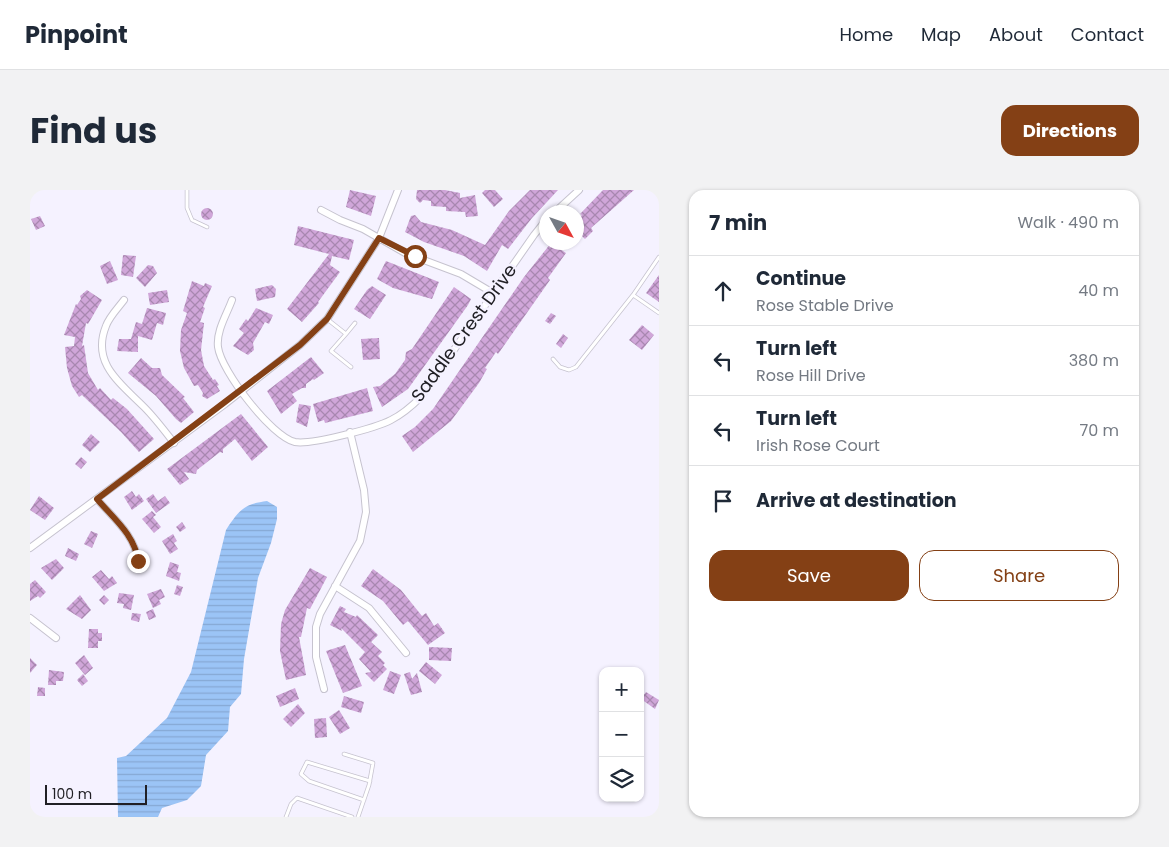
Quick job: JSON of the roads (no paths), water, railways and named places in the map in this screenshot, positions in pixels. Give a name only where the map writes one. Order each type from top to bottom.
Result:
[{"type":"street","points":[[31,546],[242,390],[300,345],[327,319],[379,238],[398,190]]},
{"type":"street","points":[[563,205],[579,190]]},
{"type":"street","points":[[320,210],[363,229],[405,253],[460,274],[493,293]]},
{"type":"street","name":"Saddle Crest Drive","points":[[232,300],[220,332],[218,344],[224,366],[275,430],[289,440],[309,442],[389,421],[410,408],[421,397],[539,230]]},
{"type":"street","points":[[124,300],[106,324],[101,350],[104,362],[114,379],[156,419],[174,442]]},
{"type":"street","points":[[324,689],[314,642],[320,614],[360,541],[366,512],[364,490],[350,432]]},
{"type":"street","points":[[97,499],[129,536],[135,548],[138,561]]},
{"type":"street","points":[[335,586],[369,608],[406,653]]},
{"type":"street","points":[[30,618],[56,638]]},
{"type":"lane","points":[[187,190],[187,208],[192,220],[207,227]]},
{"type":"lane","points":[[553,359],[560,367],[569,370],[576,367],[633,295],[659,257]]},
{"type":"lane","points":[[633,295],[659,313]]},
{"type":"lane","points":[[327,319],[346,334]]},
{"type":"lane","points":[[351,367],[331,351],[355,323]]},
{"type":"lane","points":[[344,754],[373,763],[370,781],[358,817]]},
{"type":"lane","points":[[364,800],[309,781],[301,774],[308,762],[370,781]]},
{"type":"lane","points":[[286,817],[291,804],[297,798],[352,817]]},
{"type":"water","points":[[267,501],[277,507],[277,519],[271,543],[258,578],[244,659],[241,694],[230,707],[228,731],[206,755],[201,786],[187,800],[162,808],[158,817],[118,817],[117,758],[126,756],[167,718],[191,672],[226,530],[235,517],[247,506]]}]
